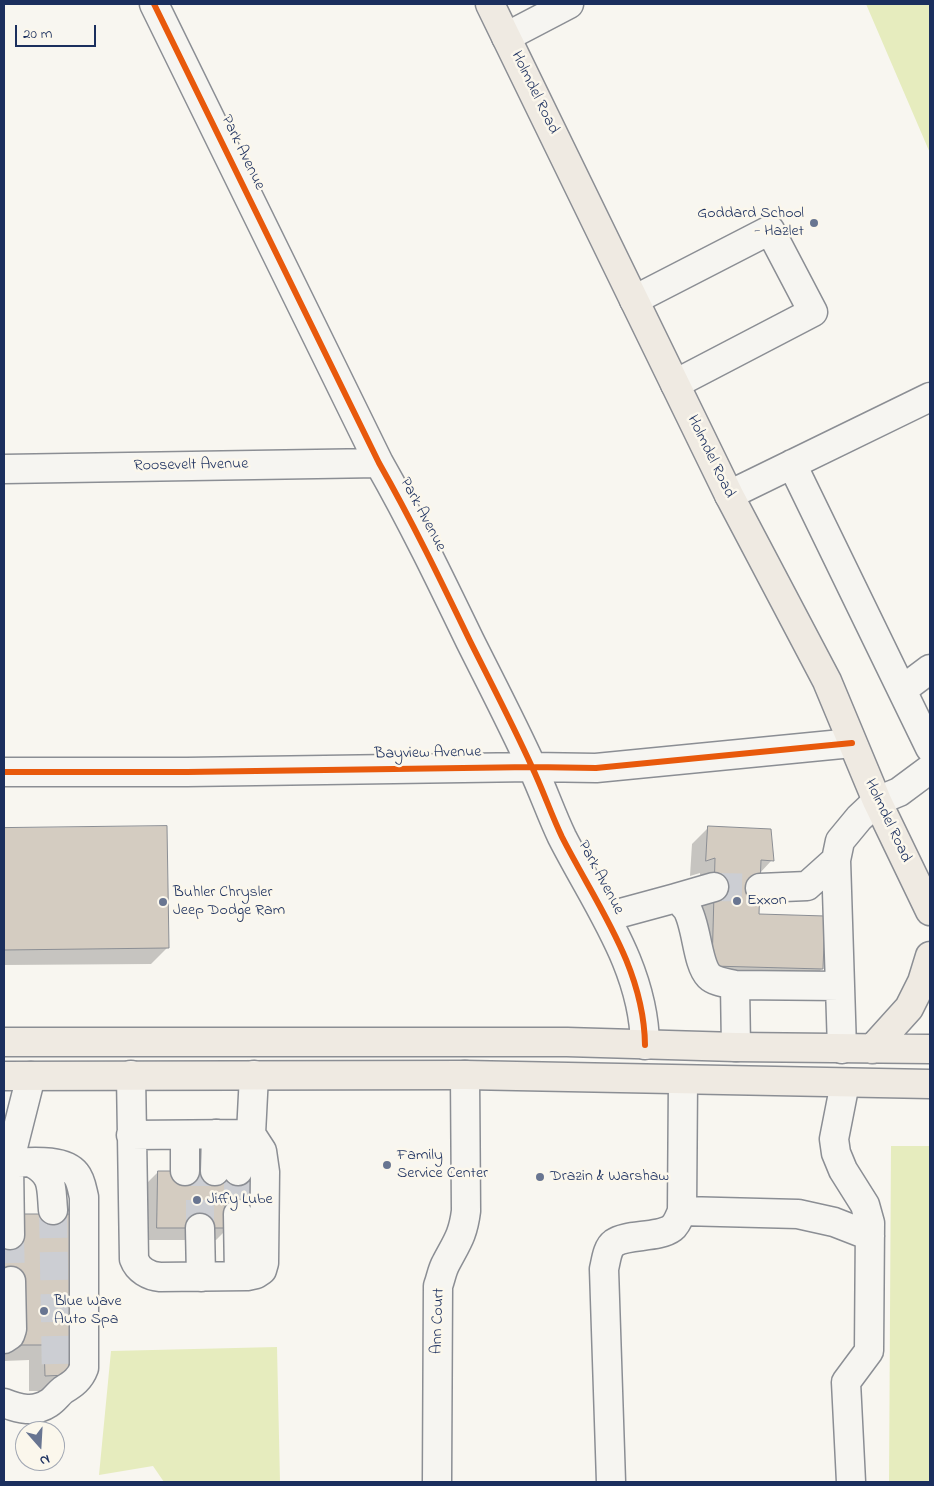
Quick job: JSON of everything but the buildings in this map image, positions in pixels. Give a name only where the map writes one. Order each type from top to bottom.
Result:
[{"type":"main road","name":"Holmdel Road","points":[[490,4],[729,496],[827,681],[877,801],[930,911]]},
{"type":"main road","points":[[872,1049],[909,1008],[922,982],[930,956]]},
{"type":"main road","points":[[4,1042],[500,1041],[842,1049],[930,1049]]},
{"type":"main road","points":[[4,1076],[465,1075],[930,1084]]},
{"type":"street","name":"Park Avenue","points":[[154,4],[379,463],[406,511],[532,766],[562,836],[606,917],[633,975],[639,994],[645,1027],[645,1045]]},
{"type":"street","points":[[506,37],[569,4]]},
{"type":"street","points":[[634,300],[770,230],[813,312],[675,384]]},
{"type":"street","points":[[729,496],[930,397]]},
{"type":"street","name":"Roosevelt Avenue","points":[[4,469],[379,463]]},
{"type":"street","points":[[792,464],[930,748]]},
{"type":"street","points":[[902,690],[930,669]]},
{"type":"street","name":"Bayview Avenue","points":[[4,772],[196,772],[532,766],[596,768],[852,743]]},
{"type":"street","points":[[842,1049],[836,860],[840,841],[859,818],[877,801],[899,792],[930,769]]},
{"type":"street","points":[[760,888],[807,886],[836,860]]},
{"type":"street","points":[[606,917],[714,886]]},
{"type":"street","points":[[676,898],[687,910],[700,956],[709,976],[735,985],[840,986]]},
{"type":"street","points":[[735,985],[736,1047]]},
{"type":"street","points":[[131,1075],[131,1135],[133,1248],[136,1264],[140,1269],[153,1276],[210,1277],[256,1274],[262,1270],[264,1263],[265,1172],[262,1151],[218,1134],[131,1135]]},
{"type":"street","points":[[218,1134],[210,1171],[218,1134],[254,1075]]},
{"type":"street","name":"Ann Court","points":[[437,1482],[438,1286],[445,1265],[460,1239],[464,1225],[465,1075]]},
{"type":"street","points":[[10,1235],[15,1163],[31,1076]]},
{"type":"street","points":[[611,1482],[604,1269],[608,1252],[614,1243],[673,1228],[682,1211],[683,1080]]},
{"type":"street","points":[[845,1083],[834,1139],[836,1153],[843,1170],[865,1205],[870,1223],[869,1351],[846,1382],[851,1482]]},
{"type":"street","points":[[15,1163],[43,1169],[49,1177],[53,1210]]},
{"type":"street","points":[[4,1403],[28,1410],[48,1404],[55,1387],[77,1381],[82,1375],[84,1368],[84,1197],[81,1184],[77,1174],[68,1167],[58,1163],[15,1163]]},
{"type":"street","points":[[682,1211],[798,1214],[834,1222],[870,1236]]},
{"type":"street","points":[[210,1277],[238,1214]]},
{"type":"street","points":[[200,1228],[210,1277]]},
{"type":"street","points":[[4,1339],[10,1335],[12,1329],[11,1281]]},
{"type":"green space","points":[[866,4],[930,4],[930,153]]},
{"type":"green space","points":[[891,1146],[930,1146],[930,1482],[889,1482]]},
{"type":"green space","points":[[277,1347],[280,1482],[164,1482],[153,1466],[99,1475],[111,1351]]},
{"type":"tunnel","points":[[714,887],[760,888]]},
{"type":"tunnel","points":[[200,1171],[200,1228]]},
{"type":"tunnel","points":[[238,1171],[238,1214]]},
{"type":"tunnel","points":[[53,1210],[56,1377]]},
{"type":"tunnel","points":[[10,1235],[11,1281]]},
{"type":"cycle path","points":[[154,4],[379,463],[426,551],[510,720],[562,837],[616,937],[636,989],[643,1016],[645,1045]]},
{"type":"cycle path","points":[[4,772],[596,768],[852,743]]},
{"type":"place","name":"Goddard School - Hazlet","points":[[814,223]]},
{"type":"place","name":"Exxon","points":[[737,901]]},
{"type":"place","name":"Buhler Chrysler Jeep Dodge Ram","points":[[163,902]]},
{"type":"place","name":"Family Service Center","points":[[387,1165]]},
{"type":"place","name":"Drazin & Warshaw","points":[[540,1177]]},
{"type":"place","name":"Jiffy Lube","points":[[197,1200]]},
{"type":"place","name":"Blue Wave Auto Spa","points":[[44,1311]]}]
